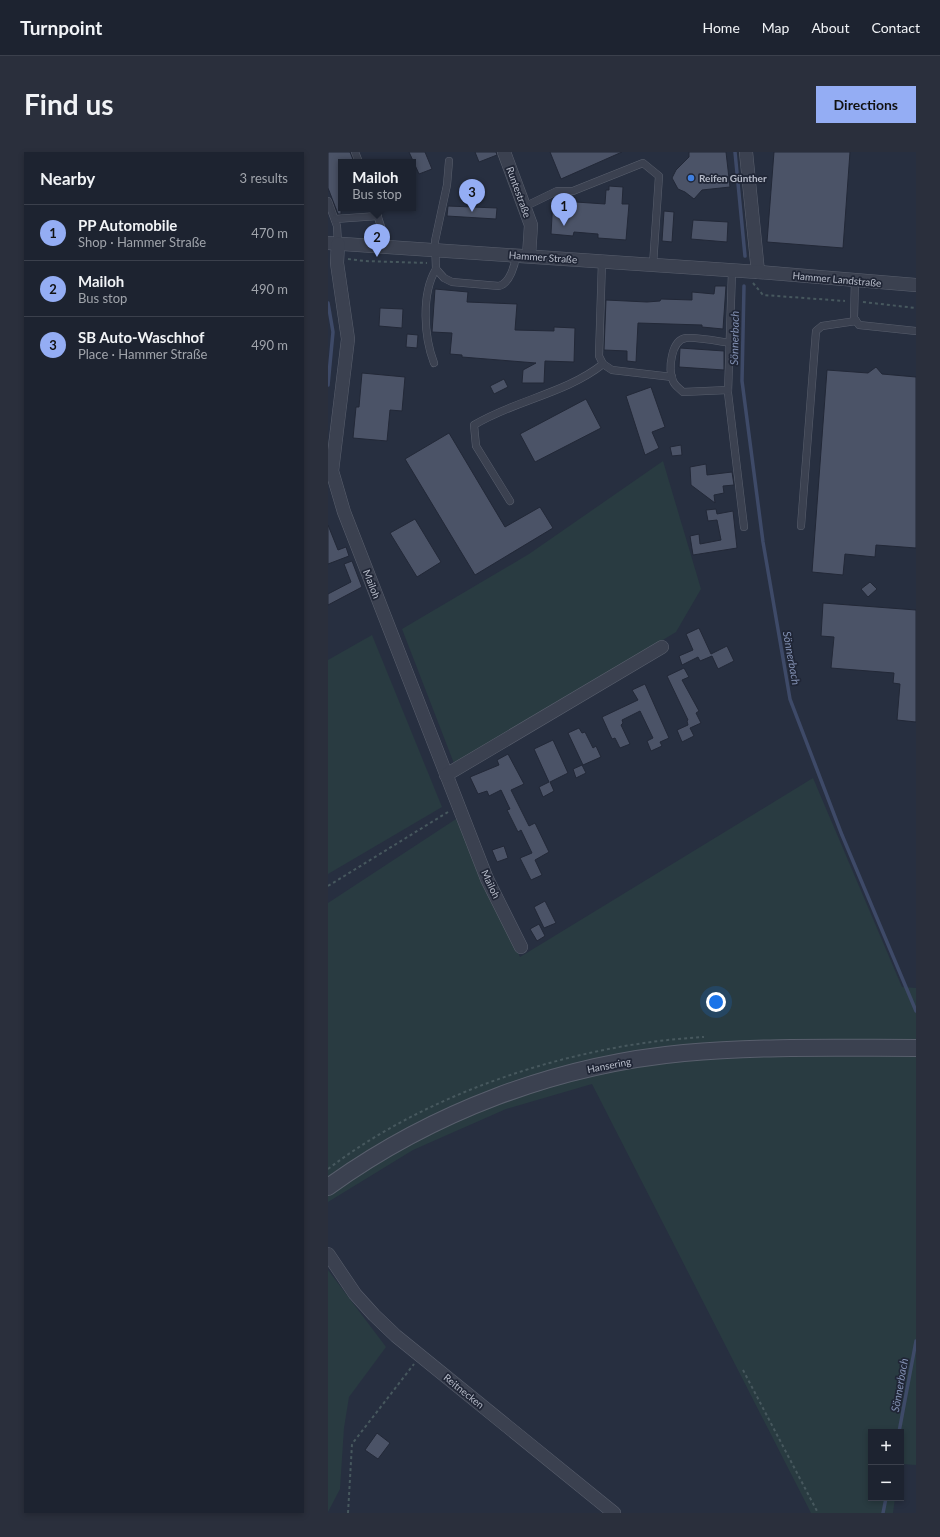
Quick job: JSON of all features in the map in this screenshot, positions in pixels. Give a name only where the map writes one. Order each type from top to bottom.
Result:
[{"type":"street","name":"Runtestraße","points":[[504,152],[531,225],[529,256]]},
{"type":"street","points":[[746,152],[758,272]]},
{"type":"street","name":"Hammer Straße","points":[[334,247],[384,246],[435,261],[516,255],[653,265],[732,274],[758,272]]},
{"type":"street","name":"Mailoh","points":[[334,247],[348,339],[332,471],[344,512],[458,807],[487,879],[521,947]]},
{"type":"street","name":"Hammer Landstraße","points":[[758,272],[916,285]]},
{"type":"street","points":[[446,775],[662,647]]},
{"type":"street","name":"Hansering","points":[[328,1187],[401,1141],[444,1119],[528,1086],[581,1070],[683,1053],[788,1048],[916,1048]]},
{"type":"street","name":"Reitnecken","points":[[328,1254],[355,1294],[374,1316],[614,1513]]},
{"type":"lane","points":[[434,363],[428,344],[425,324],[431,277],[435,261],[436,234],[447,185],[450,161]]},
{"type":"lane","points":[[524,207],[557,191],[573,191],[643,163],[659,176],[653,265]]},
{"type":"lane","points":[[328,201],[337,226],[334,247]]},
{"type":"lane","points":[[377,211],[384,246]]},
{"type":"lane","points":[[335,219],[378,216]]},
{"type":"lane","points":[[435,261],[444,278],[452,282],[499,286],[506,281],[515,263],[516,255]]},
{"type":"lane","points":[[602,261],[598,356],[603,364],[612,370],[672,377]]},
{"type":"lane","points":[[732,274],[728,390],[744,527]]},
{"type":"lane","points":[[856,280],[854,318],[859,325],[916,331]]},
{"type":"lane","points":[[801,526],[816,331],[822,326],[856,321]]},
{"type":"lane","points":[[728,390],[683,392],[676,386],[672,377],[671,369],[675,346],[679,340],[686,338],[730,343]]},
{"type":"lane","points":[[510,501],[476,446],[474,425],[505,409],[572,383],[603,364]]},
{"type":"path","points":[[334,247],[364,261],[435,261]]},
{"type":"path","points":[[732,274],[751,281],[763,295],[854,301],[916,308]]},
{"type":"path","points":[[328,886],[458,807]]},
{"type":"path","points":[[348,1513],[352,1444],[421,1356]]},
{"type":"path","points":[[743,1370],[818,1513]]},
{"type":"shaded area","points":[[663,461],[701,589],[676,632],[455,766],[402,629],[529,554]]},
{"type":"shaded area","points":[[372,635],[442,807],[328,874],[328,660]]},
{"type":"shaded area","points":[[813,778],[902,987],[916,988],[916,1465],[904,1464],[904,1429],[868,1429],[868,1501],[895,1501],[893,1513],[811,1513],[592,1084],[506,1109],[413,1150],[328,1202],[328,903],[456,819],[520,957]]},
{"type":"shaded area","points":[[328,1270],[386,1347],[349,1397],[344,1428],[340,1489],[328,1512]]},
{"type":"building","points":[[328,152],[350,152],[353,159],[338,159],[338,211],[341,211],[341,214],[338,214],[328,188]]},
{"type":"building","points":[[409,152],[425,152],[432,169],[419,174],[416,167],[416,159],[412,159]]},
{"type":"building","points":[[475,152],[496,152],[497,155],[479,162]]},
{"type":"building","points":[[550,152],[622,152],[561,179]]},
{"type":"building","points":[[689,152],[726,152],[730,187],[702,190],[694,199],[678,189],[672,178],[676,170],[689,157]]},
{"type":"building","points":[[774,152],[850,152],[843,248],[767,242]]},
{"type":"building","points":[[609,186],[623,187],[622,204],[629,204],[626,240],[598,238],[598,234],[574,232],[573,236],[551,234],[553,198],[558,196],[576,198],[576,202],[605,204],[606,190],[609,190]]},
{"type":"building","points":[[448,206],[497,208],[496,219],[447,216]]},
{"type":"building","points":[[664,211],[674,212],[672,242],[662,241]]},
{"type":"building","points":[[693,220],[728,222],[727,242],[691,239]]},
{"type":"building","points":[[715,286],[726,286],[723,329],[702,327],[702,325],[638,323],[636,362],[627,361],[627,351],[604,350],[606,300],[647,302],[660,301],[661,299],[692,300],[692,292],[714,294]]},
{"type":"building","points":[[435,289],[468,292],[467,302],[517,304],[515,330],[554,331],[554,327],[575,328],[574,362],[545,361],[544,383],[522,383],[523,370],[536,363],[462,357],[462,355],[450,354],[452,333],[432,332]]},
{"type":"building","points":[[380,308],[403,309],[402,328],[379,326]]},
{"type":"building","points":[[407,334],[418,335],[417,348],[406,347]]},
{"type":"building","points":[[680,348],[724,351],[724,370],[679,367]]},
{"type":"building","points":[[876,367],[882,374],[916,377],[916,548],[876,545],[875,557],[845,554],[843,575],[812,572],[827,370],[868,373]]},
{"type":"building","points":[[362,373],[405,377],[402,411],[390,410],[387,441],[353,438],[356,407],[359,407]]},
{"type":"building","points":[[504,379],[508,387],[494,394],[490,386]]},
{"type":"building","points":[[651,387],[665,427],[652,432],[659,448],[645,455],[626,396]]},
{"type":"building","points":[[586,399],[601,428],[535,462],[520,434]]},
{"type":"building","points":[[449,433],[505,527],[540,507],[553,528],[475,575],[405,459]]},
{"type":"building","points":[[681,445],[682,455],[672,456],[670,447]]},
{"type":"building","points":[[706,464],[707,475],[732,472],[734,485],[723,486],[724,493],[714,495],[715,503],[691,485],[690,467]]},
{"type":"building","points":[[716,509],[717,514],[733,511],[737,548],[693,555],[690,536],[699,534],[700,544],[721,540],[717,520],[708,521],[706,510]]},
{"type":"building","points":[[415,519],[441,562],[417,577],[390,533]]},
{"type":"building","points":[[328,525],[338,550],[346,547],[349,556],[328,564]]},
{"type":"building","points":[[352,561],[362,587],[328,605],[328,594],[351,582],[344,564]]},
{"type":"building","points":[[870,582],[877,589],[868,597],[861,589]]},
{"type":"building","points":[[823,603],[916,610],[916,722],[897,720],[900,684],[893,683],[894,673],[831,668],[834,637],[821,636]]},
{"type":"building","points":[[699,628],[711,654],[727,646],[734,661],[718,669],[712,656],[700,661],[698,657],[682,665],[679,656],[693,650],[686,634]]},
{"type":"building","points":[[684,668],[689,677],[682,680],[699,711],[696,713],[701,723],[690,728],[694,736],[682,742],[677,730],[688,725],[688,720],[667,676]]},
{"type":"building","points":[[645,684],[669,738],[660,742],[662,746],[651,751],[647,741],[653,738],[640,711],[622,720],[623,723],[621,725],[630,744],[620,748],[615,738],[612,739],[602,717],[638,700],[632,690]]},
{"type":"building","points":[[579,728],[582,733],[585,732],[593,748],[596,746],[601,757],[583,765],[568,733]]},
{"type":"building","points":[[553,740],[568,773],[550,782],[554,791],[543,797],[539,787],[549,782],[534,749]]},
{"type":"building","points":[[508,754],[524,784],[511,790],[529,826],[535,823],[549,852],[535,860],[542,875],[531,880],[520,858],[532,853],[521,830],[518,832],[507,810],[510,809],[501,790],[489,796],[487,791],[478,794],[470,777],[499,765],[497,760]]},
{"type":"building","points":[[582,765],[586,773],[576,778],[573,769]]},
{"type":"building","points":[[504,846],[508,858],[497,862],[492,850]]},
{"type":"building","points":[[545,901],[556,923],[544,928],[534,907]]},
{"type":"building","points":[[539,924],[545,936],[537,941],[530,929]]},
{"type":"building","points":[[377,1433],[390,1443],[378,1459],[365,1450]]},
{"type":"waterway","name":"Sönnerbach","points":[[735,152],[745,256]]},
{"type":"waterway","name":"Sönnerbach","points":[[744,286],[742,381],[763,542],[790,699],[842,835],[916,1011]]},
{"type":"waterway","points":[[328,303],[333,332],[328,385]]},
{"type":"waterway","name":"Sönnerbach","points":[[900,1429],[916,1341]]},
{"type":"waterway","name":"Sönnerbach","points":[[883,1513],[885,1501]]},
{"type":"place","name":"Reifen Günther","points":[[691,178]]},
{"type":"place","name":"SB Auto-Waschhof","points":[[472,212]]},
{"type":"place","name":"PP Automobile","points":[[564,226]]},
{"type":"place","name":"Mailoh","points":[[377,257]]}]
